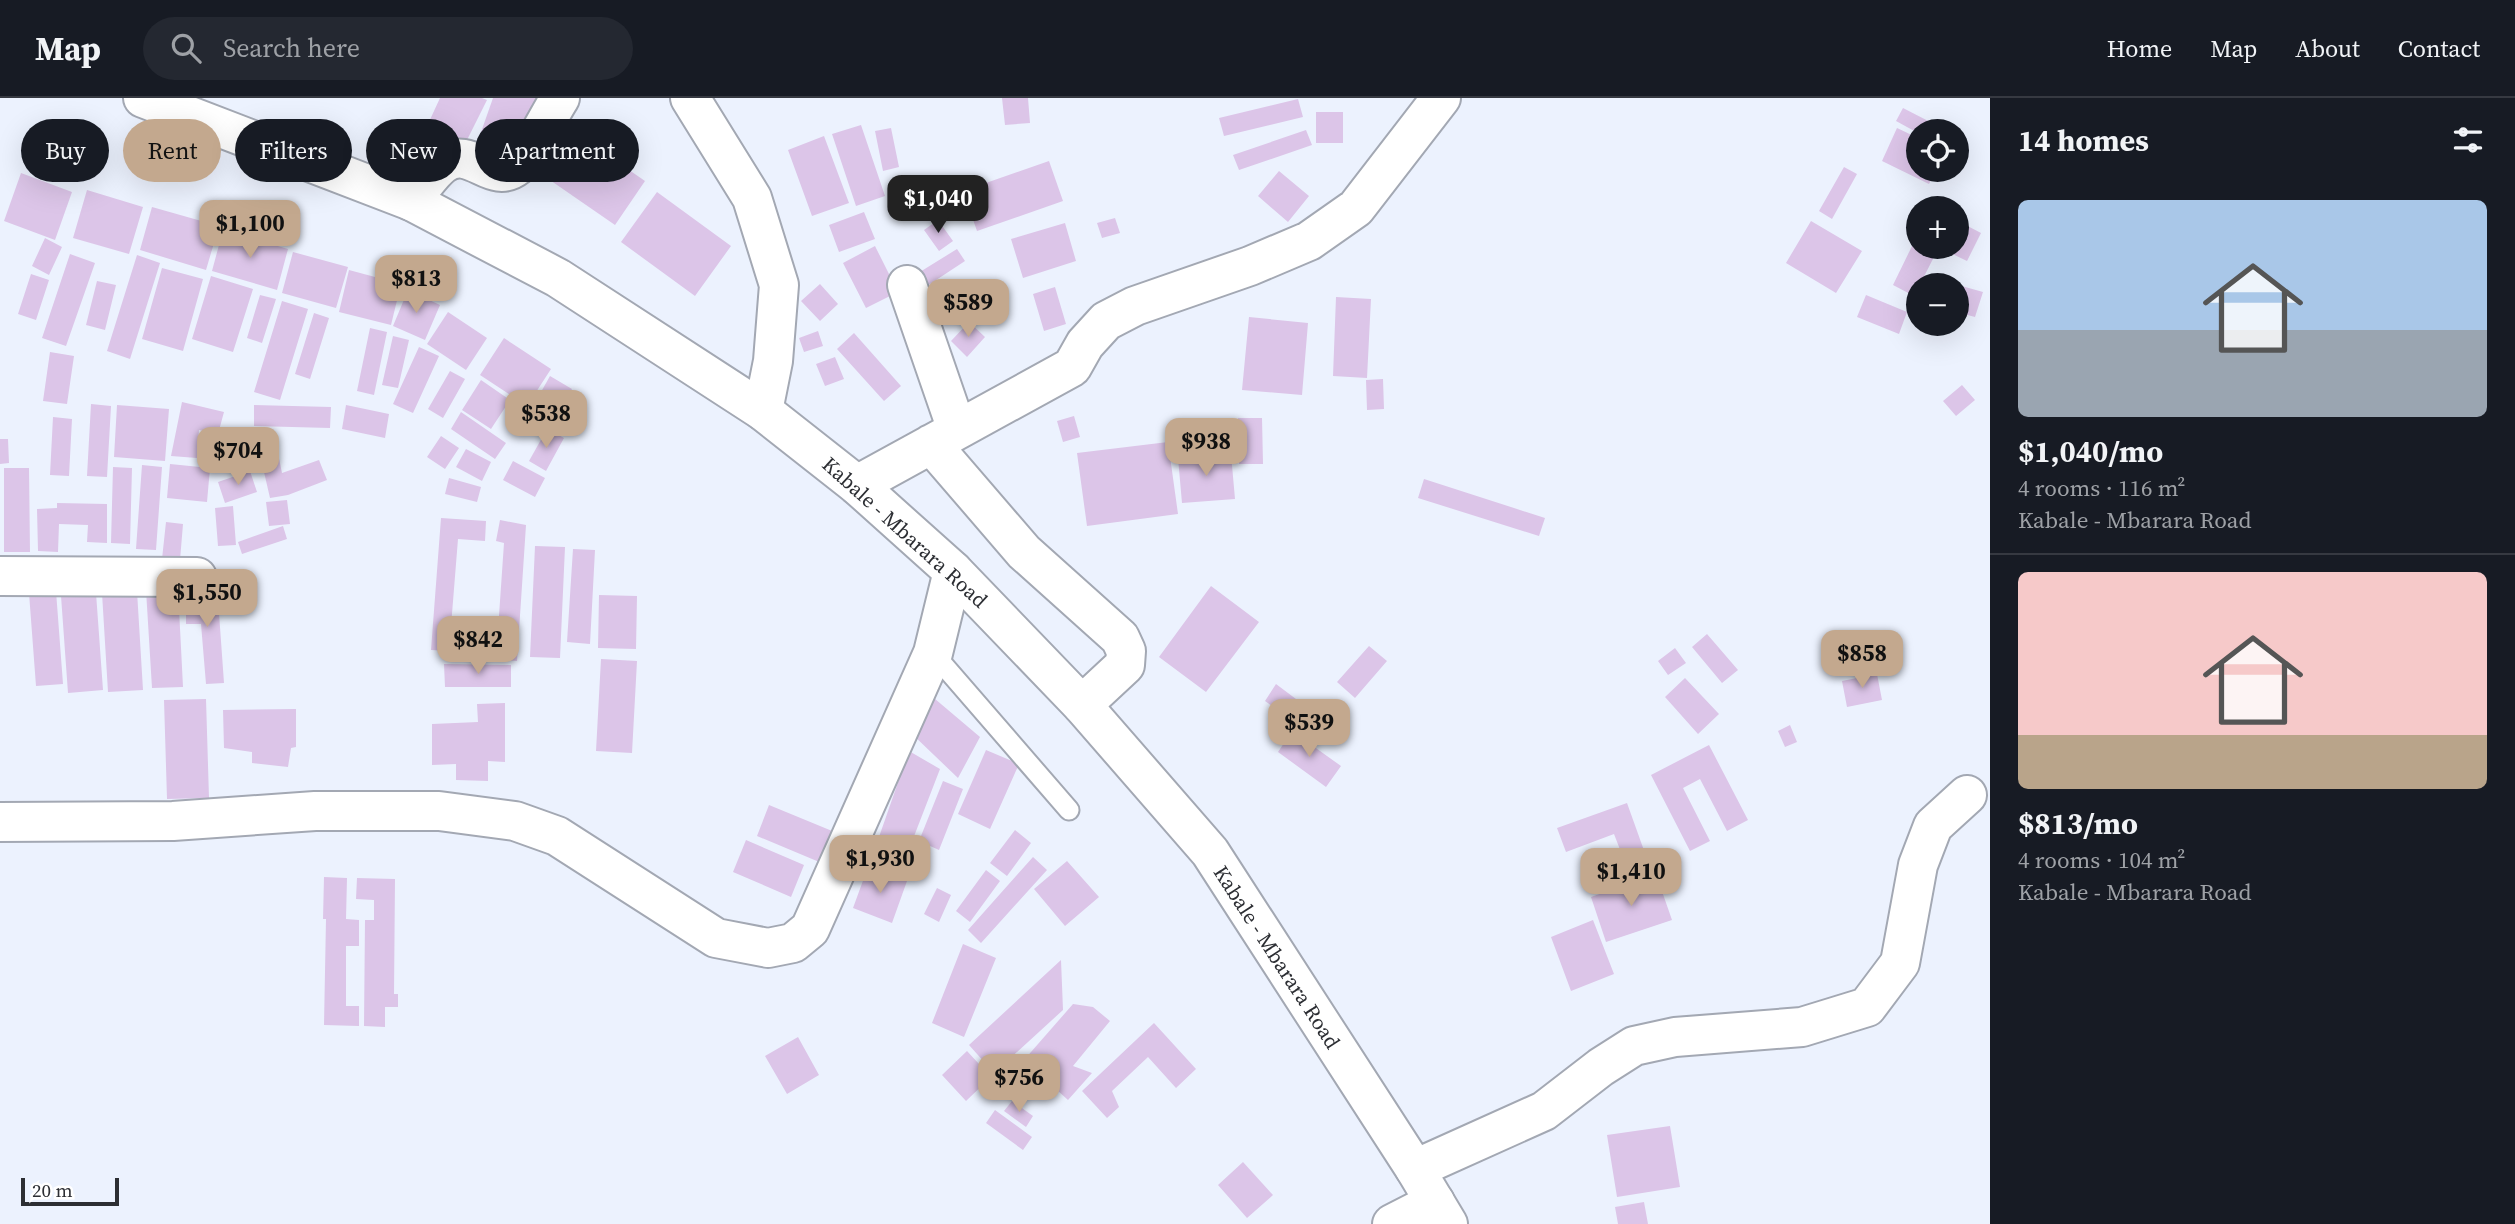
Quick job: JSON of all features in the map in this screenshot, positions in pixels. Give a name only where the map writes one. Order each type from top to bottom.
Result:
[{"type":"street","name":"Kabale - Mbarara Road","points":[[143,98],[411,201],[558,278],[763,411],[857,485],[953,571],[1082,705],[1209,852],[1442,1213]]},
{"type":"street","points":[[411,201],[441,165],[454,158],[470,159],[495,172],[507,172],[519,165],[560,98]]},
{"type":"street","points":[[690,98],[752,198],[779,285],[773,361],[763,411]]},
{"type":"street","points":[[857,485],[1072,367],[1085,344],[1107,321],[1136,306],[1250,266],[1309,241],[1356,208],[1441,98]]},
{"type":"street","points":[[907,285],[944,437],[1024,552],[1120,638],[1126,651],[1125,665],[1082,705]]},
{"type":"street","points":[[0,822],[173,821],[316,811],[439,811],[515,821],[557,835],[716,938],[768,948],[793,943],[810,929],[933,653],[953,571]]},
{"type":"street","points":[[0,576],[197,577]]},
{"type":"street","points":[[1415,1169],[1544,1111],[1601,1067],[1634,1046],[1675,1037],[1801,1027],[1867,1007],[1900,963],[1918,865],[1933,826],[1967,795]]},
{"type":"street","points":[[1392,1224],[1442,1213]]},
{"type":"lane","points":[[933,653],[1069,810]]},
{"type":"building","points":[[440,98],[487,100],[478,119],[475,119],[466,142],[461,140],[461,119],[430,119]]},
{"type":"building","points":[[493,98],[544,98],[536,119],[486,119]]},
{"type":"building","points":[[1002,98],[1028,98],[1030,123],[1005,125]]},
{"type":"building","points":[[1298,99],[1303,117],[1224,136],[1219,118]]},
{"type":"building","points":[[1903,108],[1924,119],[1906,119],[1906,126],[1896,121]]},
{"type":"building","points":[[1316,112],[1343,112],[1343,143],[1316,143]]},
{"type":"building","points":[[861,125],[885,196],[856,206],[832,134]]},
{"type":"building","points":[[891,128],[899,167],[883,171],[875,131]]},
{"type":"building","points":[[1897,128],[1906,132],[1906,173],[1882,161]]},
{"type":"building","points":[[1306,130],[1312,145],[1239,170],[1233,155]]},
{"type":"building","points":[[824,136],[849,203],[812,216],[788,150]]},
{"type":"building","points":[[1049,161],[1063,201],[977,231],[963,191]]},
{"type":"building","points":[[1844,167],[1857,174],[1832,219],[1819,211]]},
{"type":"building","points":[[1279,171],[1309,196],[1288,222],[1258,196]]},
{"type":"building","points":[[21,173],[21,182],[45,182],[72,192],[55,240],[4,221]]},
{"type":"building","points":[[639,177],[645,181],[615,225],[553,182],[639,182]]},
{"type":"building","points":[[87,190],[143,207],[129,254],[73,238]]},
{"type":"building","points":[[937,191],[944,211],[925,217],[918,197]]},
{"type":"building","points":[[657,192],[731,246],[695,296],[621,242]]},
{"type":"building","points":[[152,207],[219,226],[206,270],[140,250]]},
{"type":"building","points":[[864,212],[875,239],[839,252],[829,225]]},
{"type":"building","points":[[1115,218],[1120,233],[1102,238],[1097,223]]},
{"type":"building","points":[[938,220],[953,241],[939,251],[924,230]]},
{"type":"building","points":[[1811,221],[1862,251],[1836,293],[1786,263]]},
{"type":"building","points":[[1065,223],[1076,261],[1023,278],[1011,239]]},
{"type":"building","points":[[1969,227],[1981,233],[1969,257]]},
{"type":"building","points":[[223,230],[288,249],[277,290],[212,271]]},
{"type":"building","points":[[45,238],[62,247],[49,275],[32,266]]},
{"type":"building","points":[[875,246],[898,292],[866,308],[843,263]]},
{"type":"building","points":[[957,249],[965,261],[924,288],[915,275]]},
{"type":"building","points":[[293,252],[348,267],[336,308],[282,293]]},
{"type":"building","points":[[70,254],[95,263],[66,346],[42,338]]},
{"type":"building","points":[[137,255],[160,263],[130,359],[107,351]]},
{"type":"building","points":[[1906,258],[1933,259],[1926,273],[1906,273],[1906,292],[1893,285]]},
{"type":"building","points":[[162,268],[203,279],[183,351],[142,339]]},
{"type":"building","points":[[349,270],[401,284],[391,325],[339,312]]},
{"type":"building","points":[[31,274],[49,280],[36,320],[18,314]]},
{"type":"building","points":[[211,276],[253,289],[233,352],[192,339]]},
{"type":"building","points":[[97,281],[116,285],[105,330],[86,325]]},
{"type":"building","points":[[820,284],[838,304],[820,321],[801,301]]},
{"type":"building","points":[[1055,287],[1066,324],[1044,331],[1033,294]]},
{"type":"building","points":[[1969,288],[1983,292],[1975,317],[1969,315]]},
{"type":"building","points":[[408,290],[440,305],[425,340],[393,326]]},
{"type":"building","points":[[260,295],[276,299],[262,343],[247,338]]},
{"type":"building","points":[[1866,295],[1906,312],[1899,334],[1857,317]]},
{"type":"building","points":[[1336,297],[1371,299],[1367,378],[1333,376]]},
{"type":"building","points":[[282,301],[308,309],[280,400],[254,392]]},
{"type":"building","points":[[448,312],[487,338],[466,370],[427,344]]},
{"type":"building","points":[[314,313],[329,318],[310,379],[295,374]]},
{"type":"building","points":[[1249,317],[1308,323],[1302,395],[1242,390]]},
{"type":"building","points":[[969,322],[985,337],[967,357],[951,341]]},
{"type":"building","points":[[370,328],[387,332],[374,395],[357,391]]},
{"type":"building","points":[[818,331],[823,346],[804,352],[799,338]]},
{"type":"building","points":[[854,333],[901,386],[884,401],[837,349]]},
{"type":"building","points":[[393,336],[409,340],[398,388],[382,385]]},
{"type":"building","points":[[504,338],[551,369],[527,406],[480,375]]},
{"type":"building","points":[[419,347],[439,356],[413,413],[393,404]]},
{"type":"building","points":[[50,352],[74,356],[67,404],[43,401]]},
{"type":"building","points":[[835,357],[844,379],[825,386],[816,364]]},
{"type":"building","points":[[450,371],[465,379],[443,418],[428,409]]},
{"type":"building","points":[[550,376],[572,389],[554,421],[532,408]]},
{"type":"building","points":[[1383,379],[1384,409],[1367,410],[1366,380]]},
{"type":"building","points":[[481,380],[510,400],[491,429],[462,410]]},
{"type":"building","points":[[1962,385],[1975,400],[1956,416],[1943,401]]},
{"type":"building","points":[[182,402],[224,412],[218,434],[199,430],[197,458],[171,456]]},
{"type":"building","points":[[91,404],[111,406],[107,477],[87,476]]},
{"type":"building","points":[[117,405],[169,409],[165,461],[114,457]]},
{"type":"building","points":[[254,405],[331,407],[330,428],[254,426]]},
{"type":"building","points":[[346,405],[389,414],[385,438],[342,429]]},
{"type":"building","points":[[461,412],[506,443],[495,459],[451,429]]},
{"type":"building","points":[[1074,416],[1080,437],[1063,442],[1057,421]]},
{"type":"building","points":[[53,417],[72,419],[69,476],[50,475]]},
{"type":"building","points":[[1238,418],[1262,418],[1263,464],[1239,464]]},
{"type":"building","points":[[273,429],[282,473],[319,460],[327,480],[288,495],[270,498],[255,433]]},
{"type":"building","points":[[547,429],[564,438],[546,471],[529,461]]},
{"type":"building","points":[[247,435],[252,460],[219,467],[214,442]]},
{"type":"building","points":[[441,436],[459,448],[445,469],[427,457]]},
{"type":"building","points":[[0,439],[8,439],[9,463],[0,464]]},
{"type":"building","points":[[1168,442],[1178,514],[1087,526],[1077,453]]},
{"type":"building","points":[[466,449],[491,462],[482,481],[456,467]]},
{"type":"building","points":[[1231,454],[1235,499],[1182,503],[1178,458]]},
{"type":"building","points":[[513,461],[545,478],[535,497],[503,480]]},
{"type":"building","points":[[170,464],[210,468],[207,502],[167,498]]},
{"type":"building","points":[[142,465],[162,467],[156,550],[136,549]]},
{"type":"building","points":[[113,467],[132,468],[130,544],[111,543]]},
{"type":"building","points":[[4,468],[29,468],[30,552],[4,552]]},
{"type":"building","points":[[250,471],[257,492],[225,503],[218,482]]},
{"type":"building","points":[[449,478],[481,487],[477,502],[445,494]]},
{"type":"building","points":[[1424,479],[1545,518],[1539,536],[1418,498]]},
{"type":"building","points":[[287,500],[290,524],[269,526],[266,502]]},
{"type":"building","points":[[57,503],[107,504],[107,543],[87,542],[88,525],[59,524],[58,552],[38,551],[37,509],[57,508]]},
{"type":"building","points":[[233,506],[236,545],[218,546],[215,508]]},
{"type":"building","points":[[441,518],[486,521],[485,541],[458,539],[449,651],[431,650]]},
{"type":"building","points":[[500,520],[526,525],[517,661],[453,656],[455,627],[498,630],[504,543],[496,541]]},
{"type":"building","points":[[166,522],[183,524],[180,560],[162,559]]},
{"type":"building","points":[[283,526],[287,539],[242,554],[238,542]]},
{"type":"building","points":[[535,546],[565,547],[560,658],[530,657]]},
{"type":"building","points":[[573,549],[595,550],[590,644],[567,642]]},
{"type":"building","points":[[217,585],[224,683],[206,684],[201,624],[186,624],[186,589]]},
{"type":"building","points":[[1211,586],[1259,622],[1206,692],[1159,657]]},
{"type":"building","points":[[178,589],[183,687],[152,688],[146,590]]},
{"type":"building","points":[[56,591],[63,684],[36,686],[29,593]]},
{"type":"building","points":[[137,591],[143,690],[108,692],[102,593]]},
{"type":"building","points":[[96,593],[103,690],[68,693],[61,596]]},
{"type":"building","points":[[599,595],[637,596],[636,649],[598,648]]},
{"type":"building","points":[[1707,634],[1738,670],[1722,683],[1692,647]]},
{"type":"building","points":[[1369,646],[1387,661],[1355,698],[1337,682]]},
{"type":"building","points":[[1675,648],[1686,663],[1668,675],[1658,661]]},
{"type":"building","points":[[601,659],[637,661],[632,753],[596,751]]},
{"type":"building","points":[[444,664],[511,665],[511,687],[445,687]]},
{"type":"building","points":[[1877,674],[1882,700],[1847,707],[1842,681]]},
{"type":"building","points":[[1685,678],[1719,714],[1698,734],[1665,697]]},
{"type":"building","points":[[1276,684],[1304,705],[1293,721],[1265,701]]},
{"type":"building","points":[[928,693],[980,737],[958,778],[911,733]]},
{"type":"building","points":[[206,699],[209,798],[167,799],[164,700]]},
{"type":"building","points":[[505,703],[505,762],[488,761],[488,781],[456,780],[456,764],[432,765],[432,724],[478,722],[477,704]]},
{"type":"building","points":[[296,709],[296,747],[291,748],[288,767],[252,763],[252,752],[224,748],[223,710]]},
{"type":"building","points":[[1790,725],[1797,742],[1785,747],[1778,731]]},
{"type":"building","points":[[1292,731],[1341,766],[1326,787],[1278,752]]},
{"type":"building","points":[[1709,745],[1748,820],[1727,831],[1700,779],[1683,788],[1710,841],[1690,851],[1651,775]]},
{"type":"building","points":[[986,750],[1019,764],[990,829],[958,814]]},
{"type":"building","points":[[909,751],[940,769],[901,870],[872,857]]},
{"type":"building","points":[[943,781],[963,789],[939,850],[919,841]]},
{"type":"building","points":[[1627,803],[1651,870],[1631,878],[1614,834],[1566,852],[1557,828]]},
{"type":"building","points":[[769,805],[837,833],[824,864],[757,836]]},
{"type":"building","points":[[1015,830],[1031,843],[1007,876],[990,863]]},
{"type":"building","points":[[746,840],[804,865],[791,897],[733,872]]},
{"type":"building","points":[[1033,857],[1047,870],[981,943],[968,930]]},
{"type":"building","points":[[1067,861],[1099,897],[1065,926],[1034,889]]},
{"type":"building","points":[[868,867],[907,881],[892,923],[853,908]]},
{"type":"building","points":[[986,870],[1000,881],[970,922],[956,911]]},
{"type":"building","points":[[1656,874],[1672,920],[1606,942],[1591,897]]},
{"type":"building","points":[[324,877],[347,878],[346,919],[359,920],[359,946],[346,946],[346,1006],[359,1006],[359,1026],[324,1025]]},
{"type":"building","points":[[357,878],[395,879],[394,994],[398,994],[398,1007],[385,1007],[385,1027],[364,1026],[365,920],[374,920],[374,900],[356,899]]},
{"type":"building","points":[[937,888],[951,895],[939,922],[924,914]]},
{"type":"building","points":[[1593,920],[1614,974],[1571,991],[1551,937]]},
{"type":"building","points":[[963,944],[996,958],[964,1037],[932,1023]]},
{"type":"building","points":[[1061,960],[1063,1010],[994,1073],[969,1045]]},
{"type":"building","points":[[1073,1004],[1093,1007],[1110,1021],[1073,1066],[1092,1073],[1068,1100],[1024,1060]]},
{"type":"building","points":[[1154,1023],[1196,1069],[1176,1088],[1148,1057],[1112,1091],[1119,1107],[1107,1118],[1082,1091]]},
{"type":"building","points":[[798,1037],[819,1075],[787,1094],[765,1056]]},
{"type":"building","points":[[967,1051],[991,1077],[966,1101],[942,1075]]},
{"type":"building","points":[[1021,1063],[1032,1071],[1022,1084],[1011,1075]]},
{"type":"building","points":[[1012,1101],[1033,1116],[1026,1127],[1004,1111]]},
{"type":"building","points":[[995,1110],[1032,1137],[1023,1150],[986,1123]]},
{"type":"building","points":[[1670,1126],[1680,1187],[1617,1197],[1607,1135]]},
{"type":"building","points":[[1243,1162],[1273,1195],[1247,1218],[1218,1185]]},
{"type":"building","points":[[1644,1202],[1648,1224],[1618,1224],[1615,1207]]}]
